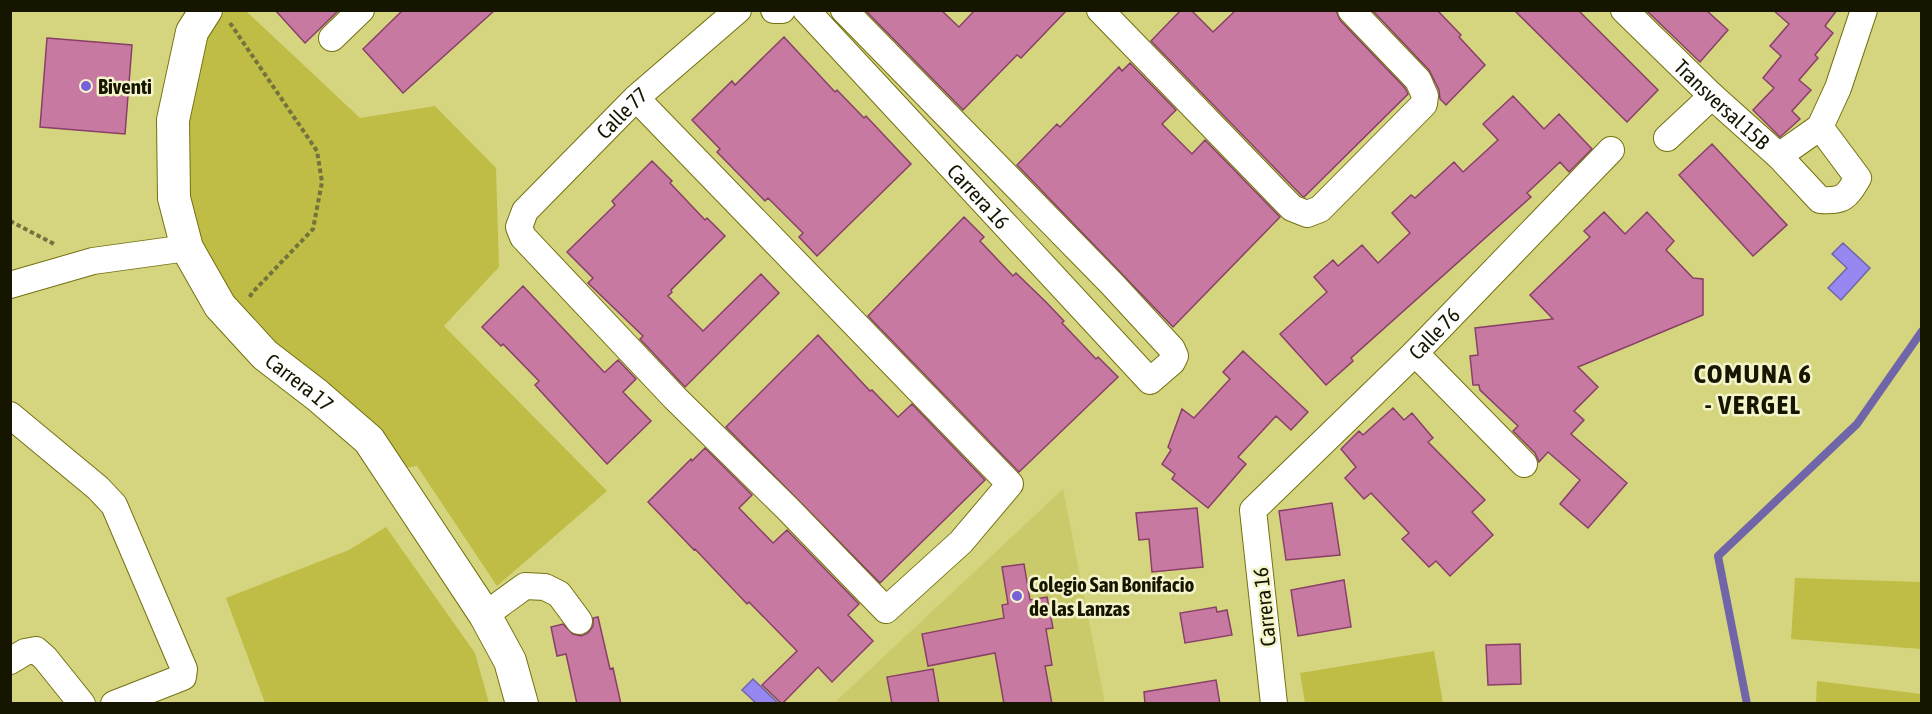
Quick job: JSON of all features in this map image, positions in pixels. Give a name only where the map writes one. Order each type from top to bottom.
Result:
[{"type":"street","points":[[332,38],[361,10]]},
{"type":"street","name":"Calle 77","points":[[636,98],[1010,484],[961,542],[886,610],[675,398],[523,237],[519,227],[525,211],[636,98],[738,10]]},
{"type":"street","points":[[774,10],[782,10]]},
{"type":"street","name":"Carrera 16","points":[[806,10],[1150,381],[1172,362],[1174,356],[1172,349],[1112,284],[844,10]]},
{"type":"street","points":[[1100,10],[1292,208],[1307,214],[1320,209],[1424,104],[1425,96],[1418,80],[1351,10]]},
{"type":"street","name":"Transversal 15B","points":[[1624,10],[1712,96],[1779,156],[1820,200],[1836,201],[1848,194],[1858,178],[1820,127]]},
{"type":"street","points":[[1779,156],[1820,127],[1838,88],[1864,10]]},
{"type":"street","name":"Carrera 17","points":[[208,21],[173,120],[174,198],[187,248],[220,306],[265,355],[317,395],[369,440],[485,615],[510,662],[522,704]]},
{"type":"street","points":[[1667,138],[1712,96]]},
{"type":"street","points":[[924,135],[944,113]]},
{"type":"street","name":"Calle 76","points":[[1253,510],[1415,353],[1611,150]]},
{"type":"street","points":[[10,285],[93,261],[187,248]]},
{"type":"street","points":[[1415,353],[1524,464]]},
{"type":"street","points":[[10,415],[98,488],[114,505],[184,669],[183,677],[114,704]]},
{"type":"street","name":"Carrera 16","points":[[1253,510],[1274,704]]},
{"type":"street","points":[[485,615],[525,586],[545,587],[559,594],[579,621]]},
{"type":"street","points":[[10,661],[25,652],[36,650],[82,704]]},
{"type":"path","points":[[208,21],[271,81],[317,151],[322,182],[313,229],[248,301]]},
{"type":"path","points":[[10,221],[44,240],[93,261]]},
{"type":"shaded area","points":[[217,10],[246,11],[360,118],[435,106],[496,168],[499,267],[444,326],[607,491],[497,586],[417,466],[399,469],[272,350],[195,246],[181,117],[204,34]]},
{"type":"shaded area","points":[[1843,243],[1870,268],[1841,300],[1828,288],[1847,268],[1832,254]]},
{"type":"shaded area","name":"Colegio San Bonifacio de las Lanzas","points":[[1063,489],[1105,703],[834,703]]},
{"type":"shaded area","points":[[386,527],[475,653],[489,703],[265,703],[226,598],[349,550]]},
{"type":"shaded area","points":[[1795,578],[1921,582],[1921,649],[1791,639]]},
{"type":"shaded area","points":[[1434,651],[1443,703],[1305,703],[1300,673]]},
{"type":"shaded area","points":[[753,679],[778,703],[756,703],[742,690]]},
{"type":"shaded area","points":[[1817,681],[1921,694],[1921,703],[1816,703]]},
{"type":"building","points":[[275,10],[339,10],[305,43]]},
{"type":"building","points":[[403,10],[495,10],[403,93],[363,49]]},
{"type":"building","points":[[865,10],[941,10],[959,27],[975,10],[1067,10],[1021,58],[1017,55],[963,110]]},
{"type":"building","points":[[1181,10],[1191,10],[1213,32],[1236,10],[1336,10],[1340,20],[1405,88],[1408,94],[1304,197],[1151,41]]},
{"type":"building","points":[[1372,10],[1437,10],[1485,65],[1446,105],[1440,99],[1439,90],[1429,70]]},
{"type":"building","points":[[1514,10],[1578,10],[1658,90],[1627,122]]},
{"type":"building","points":[[1646,10],[1706,10],[1728,30],[1700,62]]},
{"type":"building","points":[[1773,10],[1837,10],[1825,26],[1833,33],[1815,55],[1818,58],[1799,80],[1811,90],[1792,111],[1800,119],[1780,137],[1753,110],[1774,88],[1763,78],[1781,56],[1770,46],[1789,24]]},
{"type":"building","points":[[784,37],[835,92],[837,90],[864,118],[866,116],[911,164],[817,256],[799,237],[803,233],[768,198],[765,201],[717,152],[720,149],[692,120],[732,81],[735,85]]},
{"type":"building","name":"Biventi","points":[[47,38],[132,45],[125,134],[40,127]]},
{"type":"building","points":[[1130,63],[1176,110],[1162,124],[1192,154],[1205,140],[1280,217],[1173,327],[1017,165],[1057,124],[1060,127],[1119,67],[1122,71]]},
{"type":"building","points":[[1513,96],[1544,129],[1559,114],[1592,149],[1569,172],[1560,162],[1527,193],[1531,197],[1351,358],[1353,361],[1326,385],[1280,334],[1327,292],[1314,277],[1333,260],[1338,266],[1362,245],[1378,263],[1410,233],[1392,213],[1411,195],[1415,198],[1454,162],[1463,172],[1498,140],[1483,124]]},
{"type":"building","points":[[1712,144],[1787,225],[1753,256],[1679,175]]},
{"type":"building","points":[[652,161],[705,220],[707,218],[725,236],[671,290],[668,296],[703,331],[761,274],[779,293],[685,387],[640,339],[643,336],[588,283],[593,278],[567,252],[615,205],[612,201]]},
{"type":"building","points":[[1604,212],[1625,234],[1647,212],[1674,241],[1666,250],[1693,278],[1703,279],[1703,315],[1578,367],[1598,387],[1574,411],[1584,420],[1571,434],[1627,483],[1588,528],[1560,504],[1580,480],[1548,452],[1539,462],[1535,453],[1513,431],[1518,426],[1480,390],[1479,385],[1473,385],[1470,356],[1478,355],[1475,328],[1553,319],[1530,295],[1590,237],[1584,231]]},
{"type":"building","points":[[964,217],[984,237],[980,241],[1013,276],[1016,273],[1064,321],[1062,323],[1096,359],[1098,357],[1118,377],[1019,472],[868,316]]},
{"type":"building","points":[[523,286],[604,372],[618,360],[636,379],[623,392],[651,421],[607,464],[535,385],[539,381],[503,344],[501,346],[482,327]]},
{"type":"building","points":[[818,335],[870,391],[872,390],[898,417],[912,404],[985,480],[880,583],[726,427]]},
{"type":"building","points":[[1243,351],[1308,412],[1291,430],[1276,416],[1238,457],[1246,464],[1208,508],[1172,479],[1175,474],[1162,464],[1171,450],[1168,447],[1182,409],[1194,418],[1230,379],[1223,372]]},
{"type":"building","points":[[1393,408],[1404,420],[1412,413],[1433,438],[1428,442],[1485,500],[1472,512],[1493,535],[1450,576],[1436,561],[1429,567],[1402,539],[1409,533],[1371,493],[1364,499],[1345,478],[1356,467],[1341,449],[1359,431],[1363,435]]},
{"type":"building","points":[[705,448],[752,495],[739,508],[773,543],[787,530],[859,604],[848,615],[873,641],[832,682],[818,667],[782,704],[762,685],[797,651],[749,602],[747,604],[648,502]]},
{"type":"building","points":[[1332,503],[1340,555],[1286,560],[1279,511]]},
{"type":"building","points":[[1197,508],[1203,567],[1152,572],[1149,539],[1139,540],[1136,513]]},
{"type":"building","points":[[1024,564],[1030,600],[1047,597],[1053,628],[1046,629],[1052,665],[1045,666],[1052,704],[1004,704],[995,653],[928,666],[922,634],[1004,618],[1002,605],[1008,604],[1002,567]]},
{"type":"building","points":[[1344,580],[1351,627],[1298,636],[1291,590]]},
{"type":"building","points":[[1216,607],[1217,612],[1227,610],[1232,635],[1185,643],[1180,613]]},
{"type":"building","points":[[598,617],[621,704],[577,704],[566,654],[557,656],[551,627],[563,624],[573,634],[581,636],[588,633],[593,626],[593,618]]},
{"type":"building","points":[[1520,644],[1521,684],[1488,685],[1486,645]]},
{"type":"building","points":[[933,669],[939,704],[892,704],[887,677]]},
{"type":"building","points":[[1216,680],[1220,704],[1145,704],[1144,692]]},
{"type":"waterway","points":[[1747,704],[1718,556],[1857,424],[1922,331]]},
{"type":"place","name":"Biventi","points":[[86,86]]},
{"type":"place","name":"Colegio San Bonifacio de las Lanzas","points":[[1017,596]]},
{"type":"district","name":"COMUNA 6 - VERGEL","points":[[1753,388]]}]
